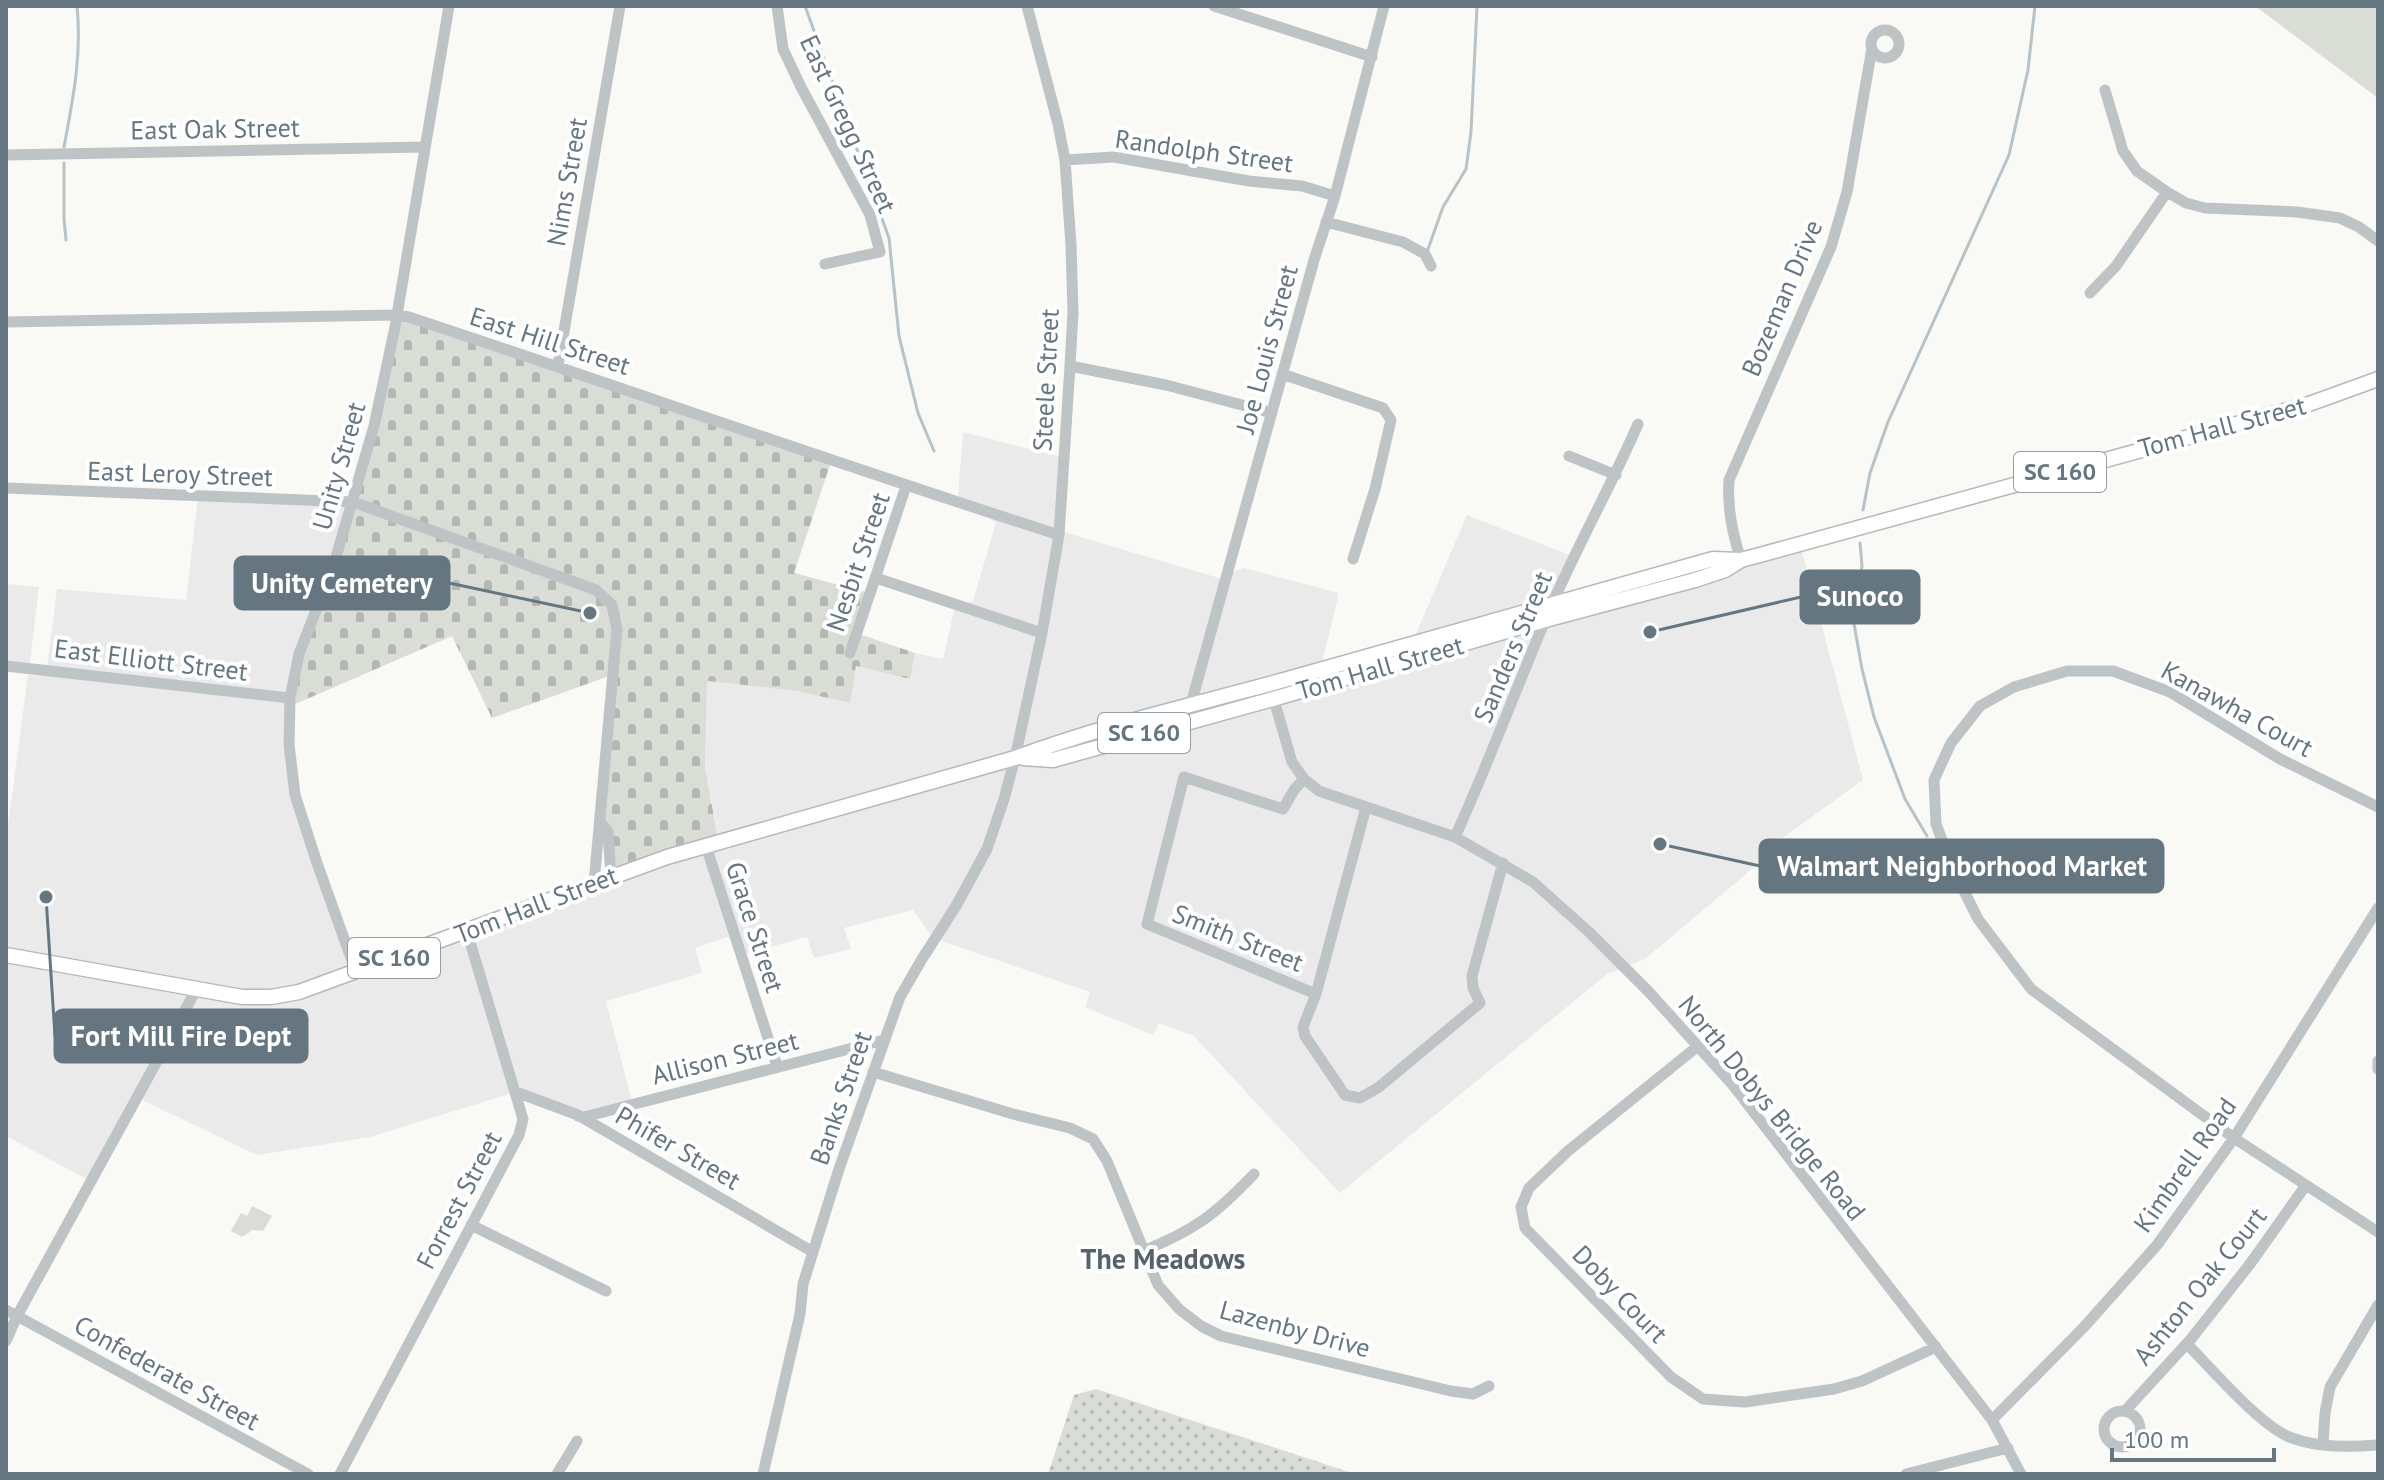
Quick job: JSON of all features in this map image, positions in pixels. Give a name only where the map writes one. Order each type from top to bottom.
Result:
[{"type":"main road","name":"Tom Hall Street","points":[[6,955],[242,997],[271,997],[299,992],[594,883],[706,846],[1191,704],[1271,692],[1695,580],[1725,570],[1741,560],[2309,404],[2378,379]]},
{"type":"main road","name":"Tom Hall Street","points":[[1015,758],[1053,760],[1552,604],[1713,559],[1741,560]]},
{"type":"street","name":"Unity Street","points":[[356,972],[295,795],[289,744],[290,698],[299,654],[330,574],[374,426],[397,315],[449,6]]},
{"type":"street","name":"Nims Street","points":[[558,366],[620,6]]},
{"type":"street","name":"East Gregg Street","points":[[777,6],[783,49],[870,215],[880,252],[825,264]]},
{"type":"street","name":"Steele Street","points":[[1015,758],[1059,535],[1073,312],[1065,160],[1027,6]]},
{"type":"street","points":[[1214,6],[1372,57]]},
{"type":"street","name":"Joe Louis Street","points":[[1191,704],[1314,260],[1335,196],[1384,6]]},
{"type":"street","name":"Bozeman Drive","points":[[1741,560],[1731,525],[1729,480],[1831,247],[1847,192],[1872,48]]},
{"type":"street","points":[[2105,90],[2123,151],[2137,171],[2186,203],[2205,208],[2297,212],[2340,218],[2378,241]]},
{"type":"street","name":"East Oak Street","points":[[6,155],[424,147]]},
{"type":"street","name":"Randolph Street","points":[[1065,160],[1114,157],[1249,181],[1302,186],[1335,196]]},
{"type":"street","points":[[2090,293],[2116,266],[2167,192]]},
{"type":"street","points":[[1326,222],[1403,242],[1425,254],[1431,266]]},
{"type":"street","name":"East Hill Street","points":[[6,322],[397,315],[1059,535]]},
{"type":"street","points":[[1070,366],[1166,385],[1272,413]]},
{"type":"street","points":[[1282,374],[1383,408],[1391,420],[1375,489],[1353,559]]},
{"type":"street","name":"Sanders Street","points":[[1455,837],[1488,765],[1552,604],[1638,424]]},
{"type":"street","points":[[1569,456],[1616,475]]},
{"type":"street","name":"Nesbit Street","points":[[850,653],[906,486]]},
{"type":"street","name":"East Leroy Street","points":[[6,488],[353,502],[596,590],[612,605],[617,644],[594,883]]},
{"type":"street","points":[[876,578],[1042,633]]},
{"type":"street","name":"East Elliott Street","points":[[6,666],[290,698]]},
{"type":"street","name":"Kanawha Court","points":[[2378,807],[2280,759],[2170,692],[2113,671],[2067,671],[2014,687],[1980,706],[1951,743],[1934,780],[1936,824],[1952,867],[1978,919],[2031,989],[2234,1138],[2378,1232]]},
{"type":"street","points":[[1271,692],[1292,762],[1304,779]]},
{"type":"street","name":"Banks Street","points":[[763,1474],[800,1314],[803,1284],[884,1040],[900,997],[987,849],[1015,758]]},
{"type":"street","name":"Smith Street","points":[[1304,779],[1283,809],[1184,777],[1147,924],[1316,994]]},
{"type":"street","name":"North Dobys Bridge Road","points":[[1304,779],[1319,791],[1455,837],[1533,882],[1589,932],[1649,992],[1732,1084],[1992,1420],[2021,1474]]},
{"type":"street","points":[[1366,807],[1316,994],[1303,1027],[1305,1036],[1345,1095],[1360,1098],[1379,1087],[1480,1003],[1473,988],[1472,976],[1503,863]]},
{"type":"street","points":[[601,823],[608,832],[611,877]]},
{"type":"street","name":"Grace Street","points":[[706,846],[777,1066]]},
{"type":"street","name":"Kimbrell Road","points":[[1992,1420],[2131,1276],[2165,1234],[2234,1138],[2378,908]]},
{"type":"street","name":"Forrest Street","points":[[340,1474],[519,1135],[523,1119],[467,932]]},
{"type":"street","points":[[6,1341],[12,1313],[196,990]]},
{"type":"street","name":"Allison Street","points":[[578,1115],[584,1117],[884,1040]]},
{"type":"street","name":"Doby Court","points":[[1698,1046],[1568,1151],[1529,1188],[1521,1207],[1525,1228],[1671,1377],[1703,1399],[1745,1402],[1834,1389],[1862,1381],[1936,1347]]},
{"type":"street","points":[[2378,1061],[2378,1069]]},
{"type":"street","name":"Lazenby Drive","points":[[873,1072],[1070,1128],[1093,1139],[1107,1161],[1158,1285],[1179,1309],[1201,1326],[1221,1336],[1451,1391],[1473,1394],[1489,1386]]},
{"type":"street","name":"Phifer Street","points":[[516,1092],[578,1115],[813,1252]]},
{"type":"street","points":[[1143,1251],[1181,1235],[1209,1217],[1254,1174]]},
{"type":"street","name":"Ashton Oak Court","points":[[2125,1411],[2187,1344],[2250,1264],[2306,1185]]},
{"type":"street","points":[[471,1225],[606,1291]]},
{"type":"street","points":[[2323,1445],[2330,1387],[2378,1305]]},
{"type":"street","name":"Confederate Street","points":[[12,1313],[308,1474]]},
{"type":"street","points":[[2187,1344],[2277,1431],[2305,1443],[2378,1445]]},
{"type":"street","points":[[557,1474],[577,1441]]},
{"type":"street","points":[[1906,1474],[2008,1448]]},
{"type":"shaded area","points":[[963,432],[1062,457],[1057,530],[1219,578],[1244,568],[1339,593],[1319,674],[1410,648],[1467,515],[1577,558],[1556,607],[1559,614],[1800,544],[1863,780],[1770,847],[1765,858],[1645,959],[1607,974],[1340,1193],[1194,1036],[1159,1023],[1153,1035],[1085,1007],[1090,992],[933,938],[913,910],[844,928],[851,949],[814,958],[807,937],[743,954],[736,934],[695,948],[702,973],[606,1001],[632,1102],[585,1114],[519,1091],[370,1137],[257,1155],[138,1098],[92,1182],[6,1136],[6,841],[28,675],[46,676],[57,589],[186,600],[198,498],[354,504],[297,668],[290,744],[297,795],[356,968],[280,993],[237,993],[200,987],[198,991],[256,1001],[288,997],[635,871],[720,845],[705,767],[707,681],[797,691],[849,703],[856,666],[909,679],[915,653],[943,659],[955,606],[973,601],[996,523],[958,496]]},
{"type":"shaded area","points":[[6,584],[39,587],[29,671],[6,668]]},
{"type":"green space","points":[[2255,6],[2378,6],[2378,98]]},
{"type":"green space","points":[[399,318],[831,462],[794,573],[869,593],[856,633],[915,653],[910,679],[856,666],[850,703],[797,691],[707,681],[705,767],[718,839],[613,873],[603,822],[615,674],[492,718],[452,636],[293,705],[297,668],[334,567]]},
{"type":"green space","points":[[252,1206],[272,1216],[263,1231],[253,1230],[242,1237],[231,1231],[241,1213],[247,1216]]},
{"type":"green space","points":[[1096,1389],[1355,1474],[1048,1474],[1074,1395]]},
{"type":"waterway","points":[[64,147],[77,59],[77,6]]},
{"type":"waterway","points":[[805,6],[889,238],[899,336],[918,413],[934,451]]},
{"type":"waterway","points":[[1427,252],[1443,207],[1466,169],[1471,132],[1477,6]]},
{"type":"waterway","points":[[1863,510],[1870,473],[1888,422],[2009,155],[2028,70],[2035,6]]},
{"type":"waterway","points":[[64,163],[66,240]]},
{"type":"waterway","points":[[1860,543],[1862,566],[1853,618],[1862,669],[1874,717],[1905,799],[1927,836]]},
{"type":"place","name":"Unity Cemetery","points":[[590,613]]},
{"type":"place","name":"Sunoco","points":[[1650,632]]},
{"type":"place","name":"Walmart Neighborhood Market","points":[[1660,844]]},
{"type":"place","name":"Fort Mill Fire Dept","points":[[46,897]]},
{"type":"district","name":"The Meadows","points":[[1163,1259]]}]
